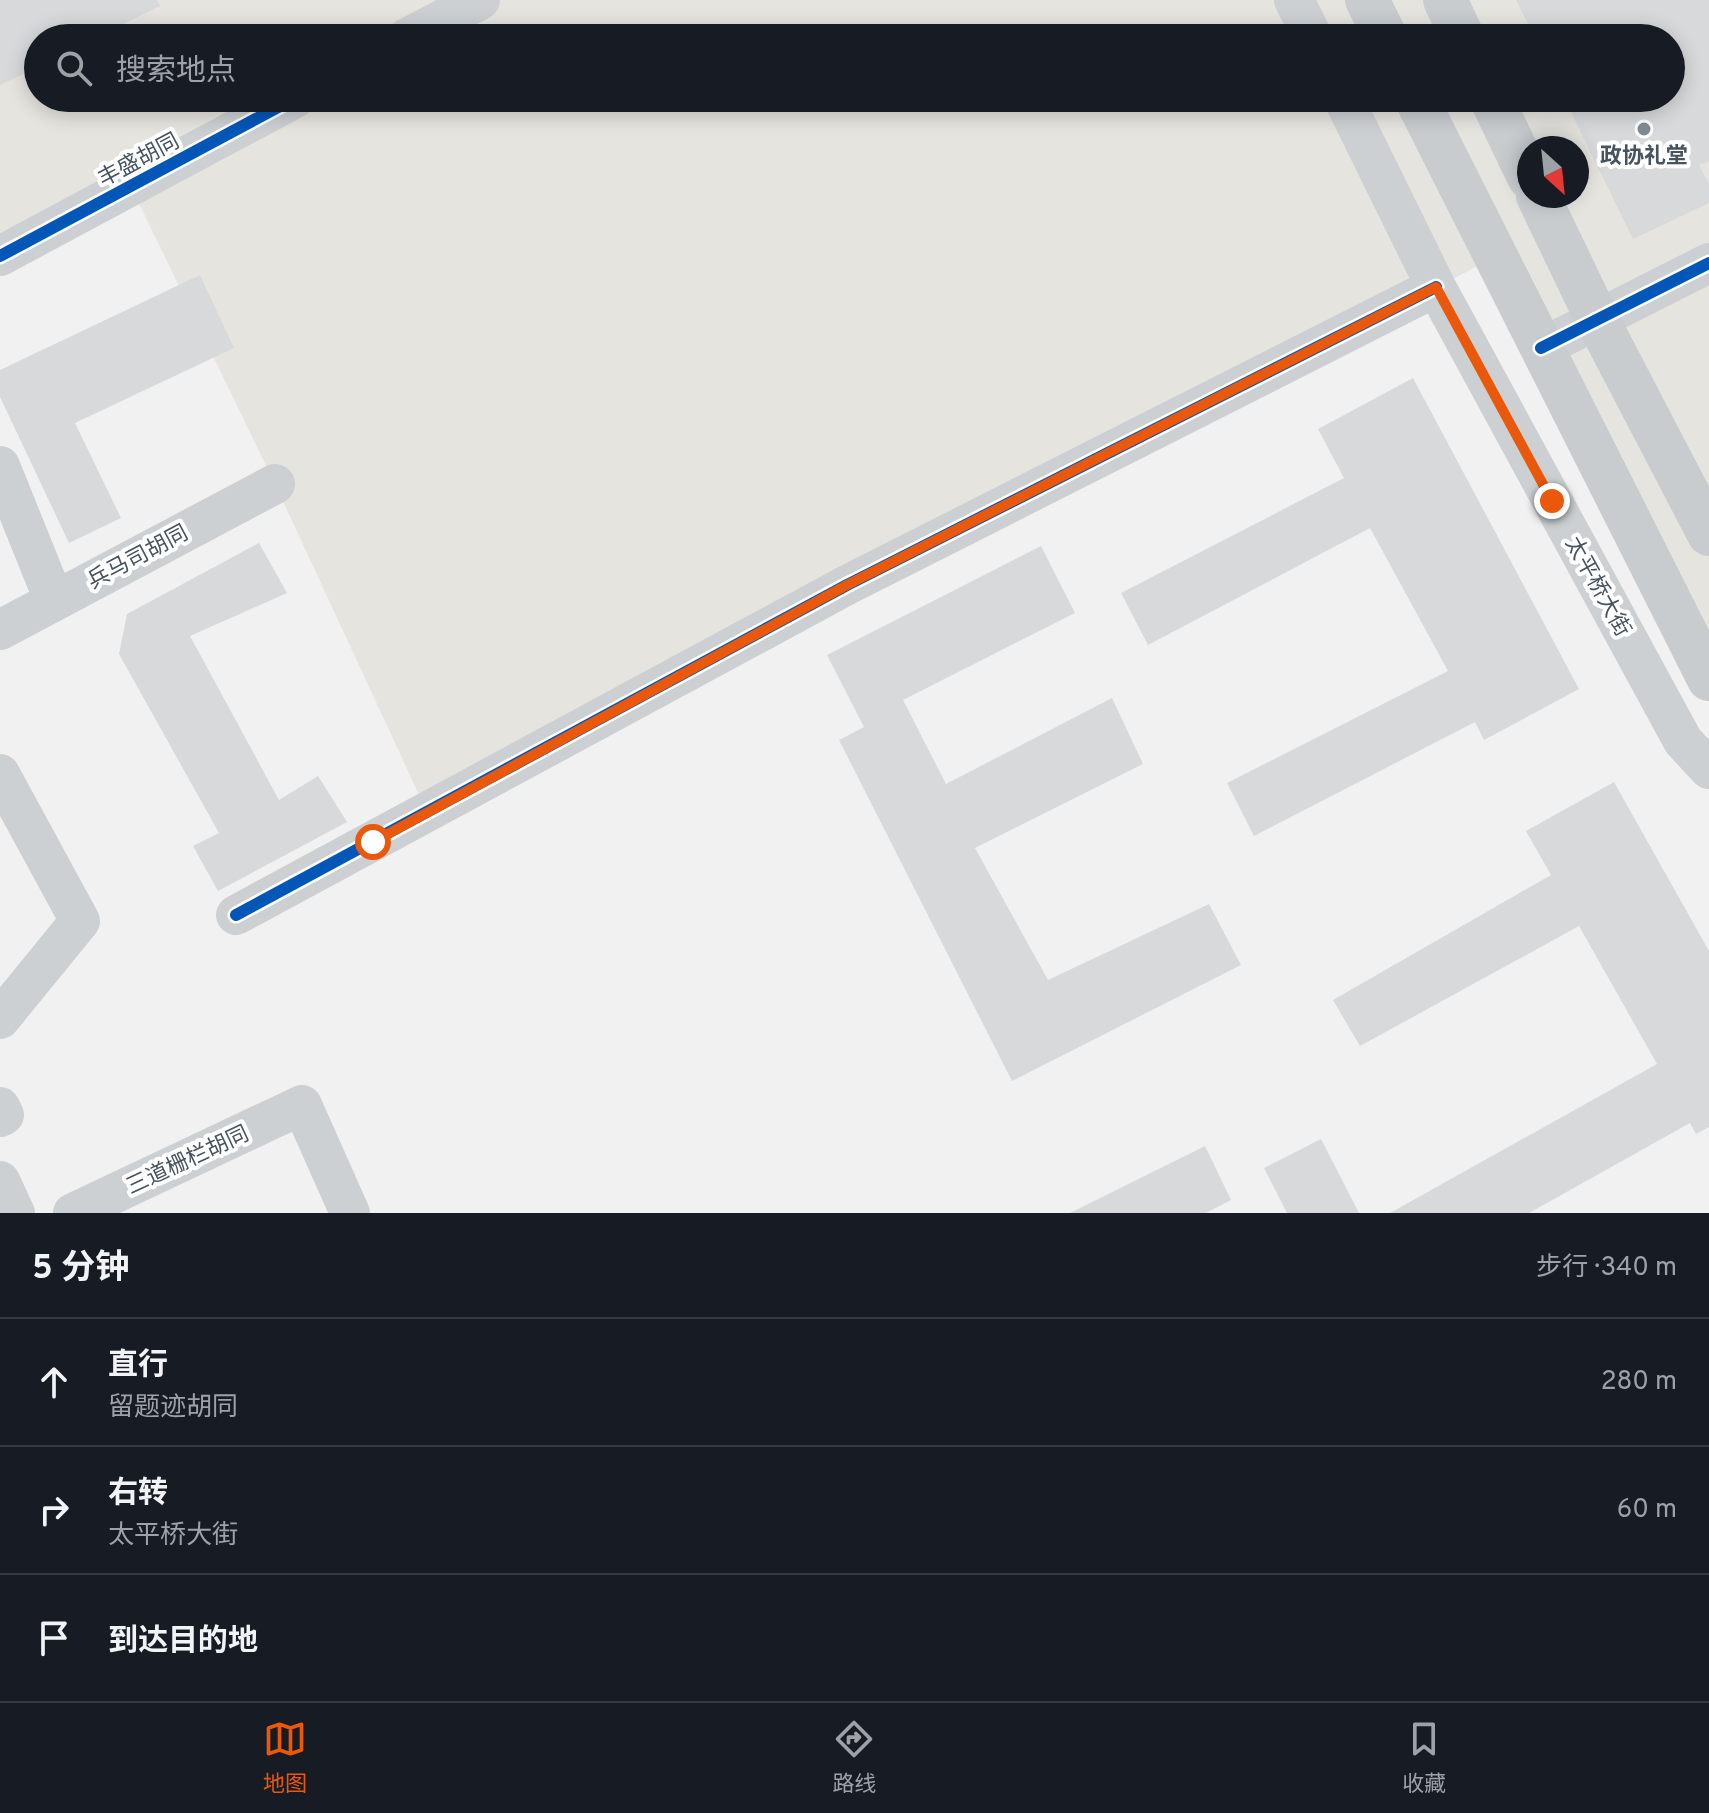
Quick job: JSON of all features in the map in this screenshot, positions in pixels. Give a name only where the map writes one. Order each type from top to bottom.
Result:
[{"type":"main road","points":[[1367,0],[1379,24]]},
{"type":"main road","points":[[1445,0],[1456,24]]},
{"type":"main road","points":[[1423,112],[1541,348],[1704,658]]},
{"type":"main road","points":[[1498,112],[1517,152]]},
{"type":"main road","points":[[1544,208],[1598,321],[1709,534]]},
{"type":"street","points":[[434,24],[480,0]]},
{"type":"street","points":[[1294,0],[1306,24]]},
{"type":"street","name":"丰盛胡同","points":[[0,256],[269,112]]},
{"type":"street","name":"太平桥大街","points":[[1350,112],[1436,287],[1683,741],[1709,769]]},
{"type":"street","points":[[1541,348],[1709,263]]},
{"type":"street","points":[[236,915],[847,585],[1436,287]]},
{"type":"street","points":[[0,466],[54,600]]},
{"type":"street","name":"兵马司胡同","points":[[0,630],[275,484]]},
{"type":"street","points":[[0,774],[80,921],[0,1019]]},
{"type":"street","name":"三道栅栏胡同","points":[[73,1213],[302,1105],[350,1213]]},
{"type":"street","points":[[0,1107],[4,1115],[0,1117]]},
{"type":"street","points":[[0,1181],[15,1213]]},
{"type":"shaded area","points":[[0,0],[1709,0],[1709,680],[1495,257],[427,812],[275,484],[131,187],[0,256]]},
{"type":"building","points":[[0,0],[157,0],[160,6],[123,24],[24,24],[24,74],[0,85]]},
{"type":"building","name":"政协礼堂","points":[[1516,0],[1709,0],[1709,161],[1699,165],[1709,184],[1709,203],[1633,239],[1589,149],[1589,136],[1583,136],[1571,112],[1685,112],[1685,24],[1528,24]]},
{"type":"building","points":[[200,275],[234,348],[75,423],[121,518],[69,543],[0,397],[0,370]]},
{"type":"building","points":[[1413,378],[1579,689],[1484,740],[1475,722],[1254,836],[1227,783],[1448,671],[1370,528],[1148,645],[1121,593],[1344,478],[1318,429]]},
{"type":"building","points":[[259,543],[287,593],[190,636],[279,800],[318,776],[347,822],[218,891],[193,846],[219,833],[119,654],[127,614]]},
{"type":"building","points":[[1041,546],[1075,613],[903,700],[946,784],[1112,698],[1143,764],[975,848],[1048,980],[1209,904],[1241,965],[1012,1081],[839,740],[864,727],[827,655]]},
{"type":"building","points":[[1614,782],[1709,951],[1709,1127],[1696,1134],[1690,1123],[1529,1213],[1390,1213],[1657,1064],[1579,926],[1360,1046],[1333,1000],[1551,875],[1526,831]]},
{"type":"building","points":[[1321,1139],[1359,1213],[1287,1213],[1264,1168]]},
{"type":"building","points":[[1205,1146],[1231,1200],[1206,1213],[1070,1213]]},
{"type":"cycle path","points":[[0,256],[269,112]]},
{"type":"cycle path","points":[[1541,348],[1709,263]]},
{"type":"cycle path","points":[[236,915],[847,585],[1436,287]]},
{"type":"place","name":"政协礼堂","points":[[1644,129]]},
{"type":"route","points":[[373,842],[847,585],[1436,287],[1552,501]]}]
